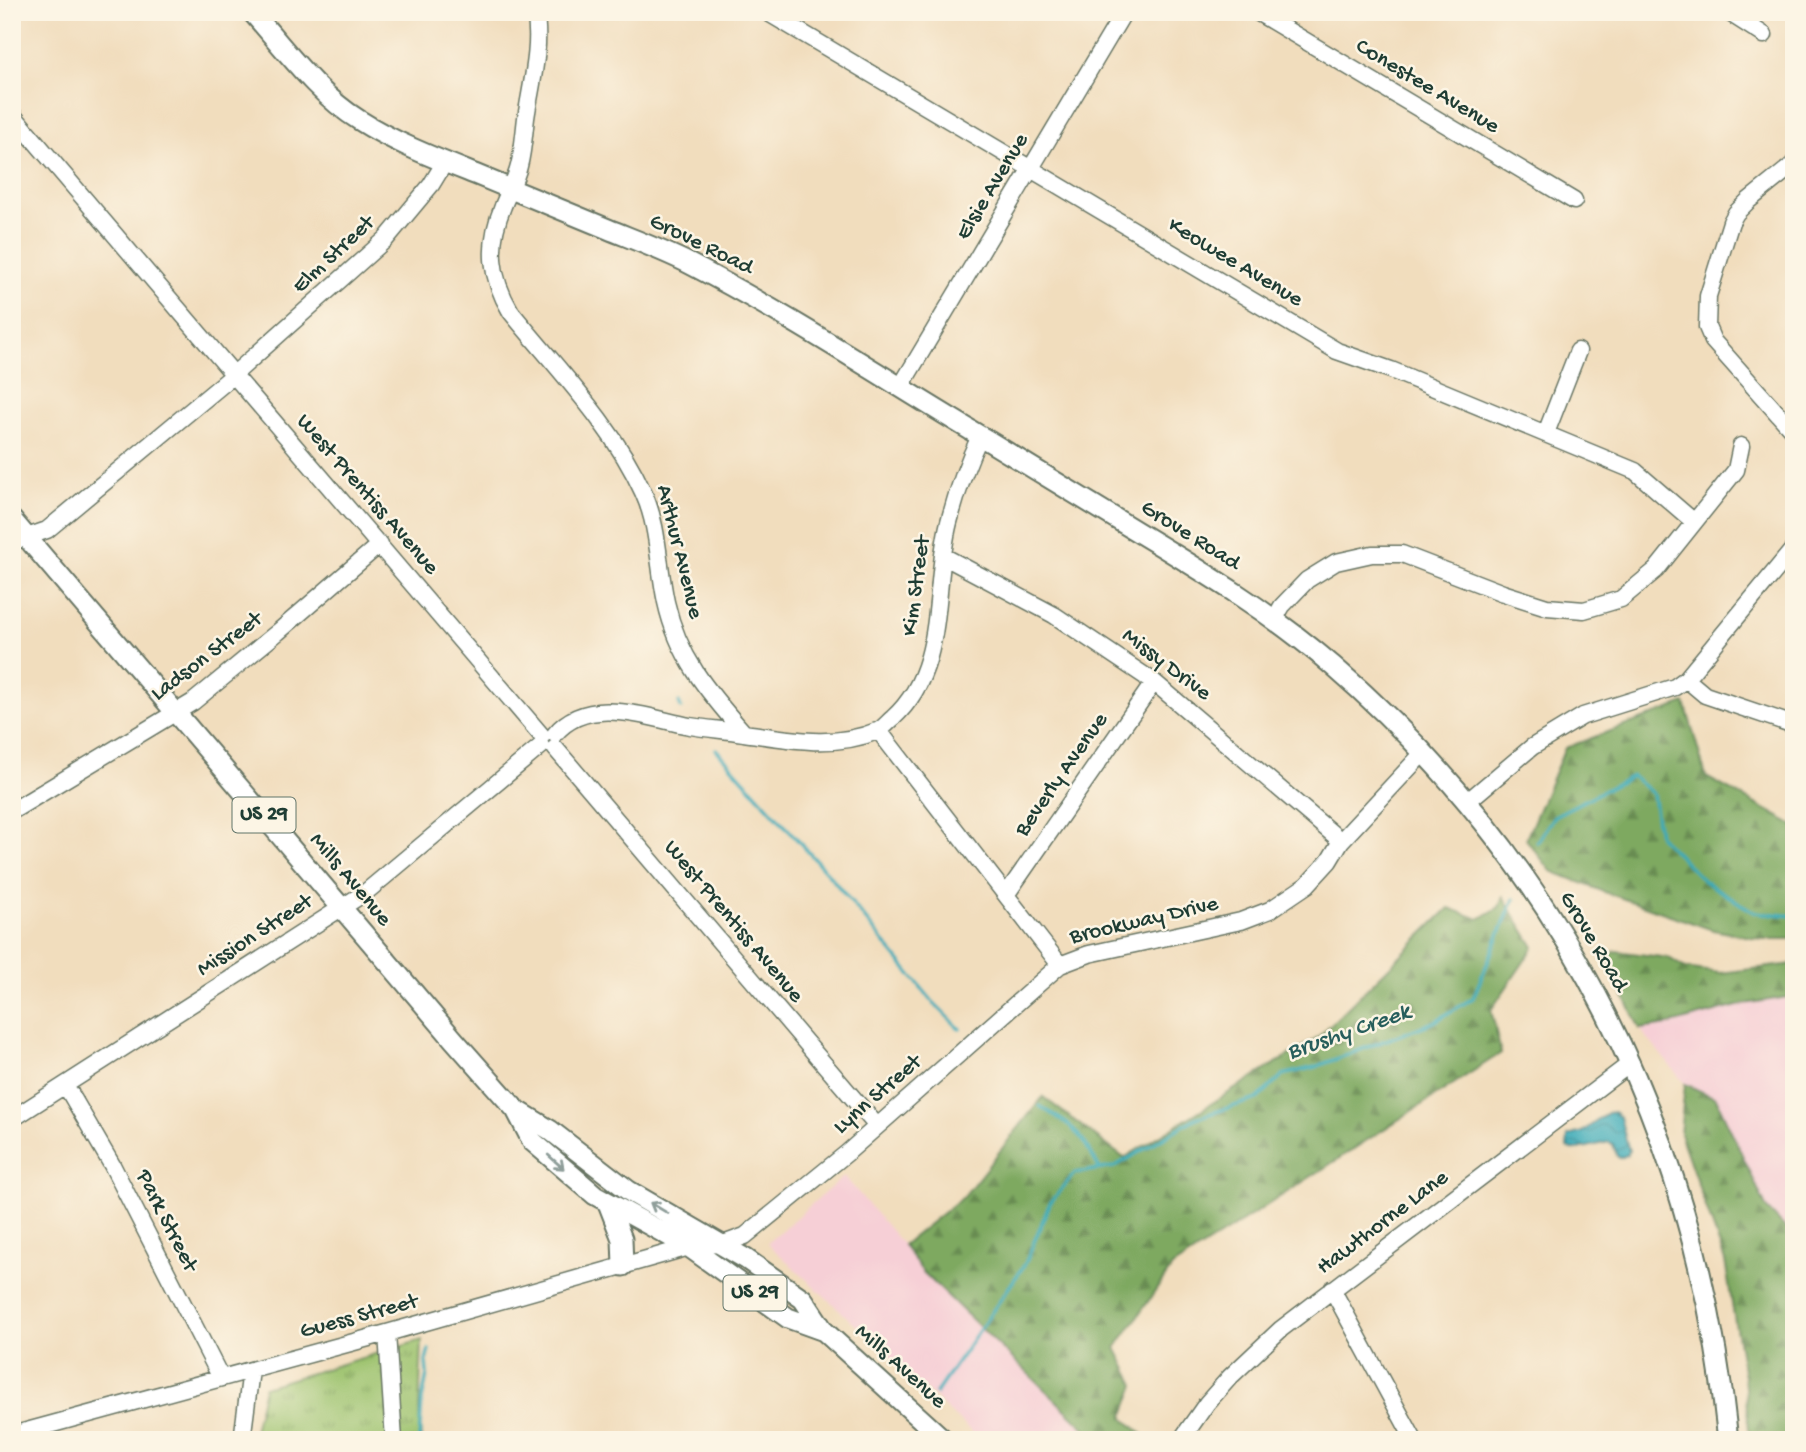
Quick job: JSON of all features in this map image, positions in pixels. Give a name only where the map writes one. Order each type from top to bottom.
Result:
[{"type":"main road","name":"Grove Road","points":[[252,12],[308,75],[355,118],[445,162],[697,267],[901,386],[1208,574],[1331,664],[1423,753],[1468,801],[1539,898],[1584,969],[1631,1063],[1664,1145],[1699,1262],[1714,1335],[1728,1440]]},
{"type":"main road","name":"Mills Avenue","points":[[12,520],[19,540],[176,712],[516,1110],[532,1141],[594,1195],[689,1247],[788,1318],[824,1331]]},
{"type":"main road","name":"Mills Avenue","points":[[516,1110],[550,1130],[629,1191],[772,1276],[803,1299],[824,1331],[944,1440]]},
{"type":"main road","points":[[608,1203],[622,1240],[623,1266]]},
{"type":"street","name":"Arthur Avenue","points":[[535,12],[537,24],[532,78],[519,166],[502,209],[492,253],[494,275],[511,313],[607,429],[631,465],[654,524],[666,603],[680,645],[694,673],[744,733]]},
{"type":"street","name":"Keowee Avenue","points":[[767,12],[1337,351],[1635,471],[1693,521]]},
{"type":"street","name":"Elsie Avenue","points":[[901,386],[1124,12]]},
{"type":"street","name":"Conestee Avenue","points":[[1257,12],[1574,201]]},
{"type":"street","points":[[1728,12],[1764,35]]},
{"type":"street","name":"West Prentiss Avenue","points":[[12,114],[876,1125]]},
{"type":"street","name":"Elm Street","points":[[19,540],[47,530],[234,375],[386,239],[419,201],[445,162]]},
{"type":"street","points":[[1794,164],[1736,213],[1724,238],[1706,312],[1707,327],[1713,341],[1794,432]]},
{"type":"street","points":[[1546,433],[1578,351]]},
{"type":"street","name":"Kim Street","points":[[879,731],[901,710],[918,687],[926,670],[952,510],[980,436]]},
{"type":"street","points":[[1274,620],[1282,606],[1307,580],[1336,562],[1372,554],[1402,554],[1547,607],[1584,610],[1620,599],[1656,570],[1735,470],[1741,446]]},
{"type":"street","name":"Ladson Street","points":[[12,811],[193,702],[380,544]]},
{"type":"street","points":[[1468,801],[1532,747],[1583,716],[1675,687],[1686,679],[1794,548]]},
{"type":"street","name":"Missy Drive","points":[[943,556],[1054,615],[1154,682],[1228,742],[1341,841]]},
{"type":"street","points":[[1686,679],[1705,695],[1794,725]]},
{"type":"street","name":"Beverly Avenue","points":[[1006,895],[1154,682]]},
{"type":"street","name":"Mission Street","points":[[12,1119],[340,906],[366,892],[578,717],[613,711],[744,733]]},
{"type":"street","points":[[744,733],[825,742],[879,731]]},
{"type":"street","name":"Brookway Drive","points":[[879,731],[1060,965],[1089,954],[1241,921],[1270,909],[1307,885],[1329,861],[1341,841],[1423,753]]},
{"type":"street","name":"Lynn Street","points":[[718,1243],[737,1240],[750,1233],[932,1079],[1060,965]]},
{"type":"street","name":"Hawthorne Lane","points":[[1181,1440],[1207,1403],[1230,1377],[1281,1329],[1631,1063]]},
{"type":"street","name":"Park Street","points":[[66,1086],[112,1165],[221,1378]]},
{"type":"street","name":"Guess Street","points":[[12,1434],[387,1333],[689,1247],[718,1243]]},
{"type":"street","points":[[1332,1289],[1414,1440]]},
{"type":"street","points":[[387,1333],[394,1440]]},
{"type":"street","points":[[242,1440],[251,1370]]},
{"type":"street","points":[[57,1423],[62,1440]]},
{"type":"shaded area","points":[[1794,996],[1794,1440],[1750,1440],[1744,1377],[1725,1261],[1680,1134],[1685,1084],[1640,1029],[1667,1025],[1745,1004]]},
{"type":"shaded area","points":[[844,1176],[923,1272],[1097,1440],[980,1440],[767,1243]]},
{"type":"green space","points":[[1685,703],[1706,777],[1794,825],[1794,939],[1762,939],[1713,930],[1607,893],[1551,871],[1526,839],[1565,748]]},
{"type":"green space","points":[[1503,897],[1534,947],[1491,1010],[1501,1053],[1172,1267],[1116,1348],[1135,1385],[1123,1417],[1149,1440],[1097,1440],[923,1272],[903,1245],[964,1196],[1043,1097],[1124,1158],[1318,1037],[1449,908],[1479,919],[1499,907]]},
{"type":"green space","points":[[1616,951],[1669,958],[1685,968],[1720,973],[1794,964],[1794,996],[1745,1004],[1667,1025],[1640,1029],[1605,957]]},
{"type":"green space","points":[[1685,1084],[1716,1098],[1767,1209],[1794,1237],[1794,1440],[1750,1440],[1744,1377],[1725,1261],[1680,1134]]},
{"type":"green space","points":[[422,1340],[419,1408],[421,1440],[252,1440],[264,1387]]},
{"type":"water","points":[[1614,1112],[1620,1117],[1629,1151],[1627,1155],[1620,1158],[1617,1156],[1613,1144],[1609,1142],[1574,1150],[1567,1148],[1568,1136],[1582,1132],[1608,1113]]},
{"type":"waterway","points":[[679,703],[681,708]]},
{"type":"waterway","points":[[716,749],[829,875],[933,1002],[960,1029]]},
{"type":"waterway","name":"Brushy Creek","points":[[1537,842],[1554,816],[1632,776],[1653,794],[1659,836],[1704,881],[1754,912],[1794,916]]},
{"type":"waterway","name":"Brushy Creek","points":[[936,1393],[1025,1264],[1050,1203],[1075,1173],[1114,1167],[1196,1118],[1257,1099],[1283,1075],[1315,1067],[1434,1022],[1473,998],[1514,899]]},
{"type":"waterway","points":[[1040,1106],[1069,1125],[1083,1140],[1100,1169]]},
{"type":"waterway","points":[[419,1440],[429,1350]]}]
